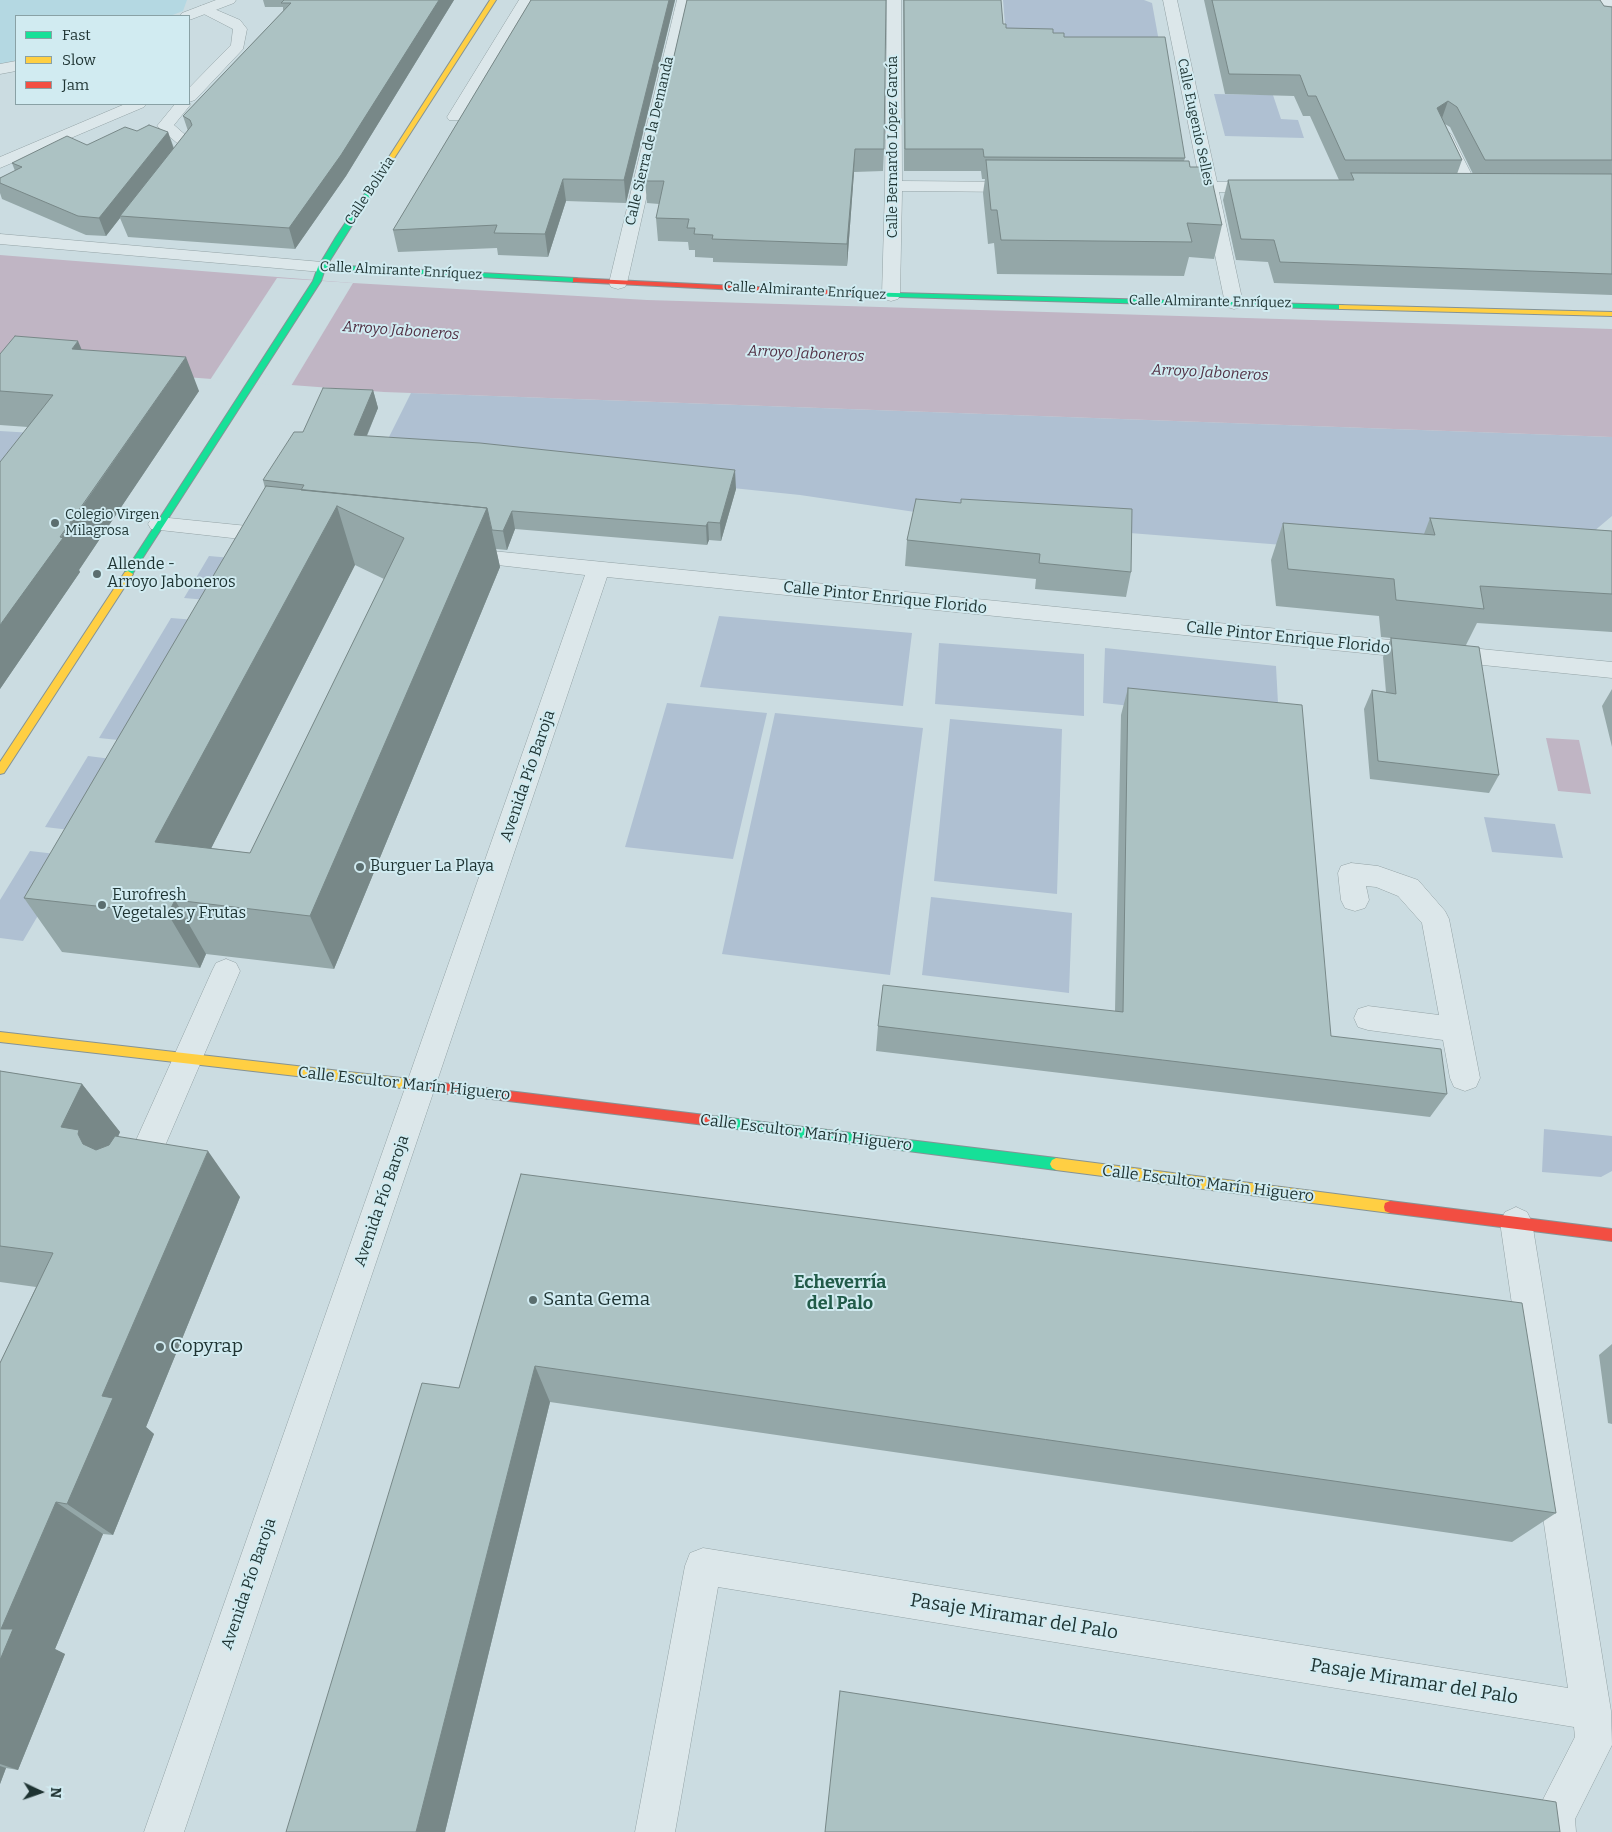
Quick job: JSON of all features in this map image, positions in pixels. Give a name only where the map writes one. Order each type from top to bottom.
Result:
[{"type":"street","points":[[190,15],[229,0]]},
{"type":"street","name":"Calle Bolivia","points":[[0,770],[252,384],[493,0]]},
{"type":"street","points":[[455,117],[526,0]]},
{"type":"street","name":"Calle Sierra de la Demanda","points":[[618,283],[684,0]]},
{"type":"street","name":"Calle Bernardo López García","points":[[891,295],[894,186],[894,0]]},
{"type":"street","name":"Calle Eugenio Selles","points":[[1170,0],[1234,303]]},
{"type":"street","points":[[1539,0],[1612,2]]},
{"type":"street","points":[[191,92],[238,46],[240,30],[235,23],[205,9]]},
{"type":"street","points":[[0,70],[15,66]]},
{"type":"street","points":[[0,163],[136,105]]},
{"type":"street","points":[[177,160],[188,145],[165,126],[182,105]]},
{"type":"street","points":[[1440,128],[1470,188]]},
{"type":"street","points":[[894,186],[1041,186]]},
{"type":"street","points":[[1158,187],[1283,187]]},
{"type":"street","points":[[1450,187],[1489,188]]},
{"type":"street","points":[[108,248],[120,234]]},
{"type":"street","name":"Calle Almirante Enríquez","points":[[0,239],[108,248],[320,274],[618,283],[891,295],[1612,314]]},
{"type":"street","points":[[159,524],[295,538]]},
{"type":"street","name":"Calle Pintor Enrique Florido","points":[[442,553],[1612,670]]},
{"type":"street","name":"Avenida Pío Baroja","points":[[164,1832],[598,570]]},
{"type":"street","points":[[1355,900],[1351,873],[1378,876],[1408,888],[1435,919],[1465,1078]]},
{"type":"street","points":[[135,1180],[226,971]]},
{"type":"street","points":[[1368,1018],[1456,1029]]},
{"type":"street","name":"Calle Escultor Marín Higuero","points":[[0,1037],[588,1104],[1489,1221],[1516,1222],[1612,1235]]},
{"type":"street","points":[[1516,1222],[1595,1739],[1554,1817],[1556,1832]]},
{"type":"street","name":"Pasaje Miramar del Palo","points":[[655,1832],[703,1566],[1592,1711]]},
{"type":"shaded area","points":[[1003,0],[1144,0],[1152,3],[1160,47],[1007,49]]},
{"type":"shaded area","points":[[1214,94],[1273,95],[1281,119],[1298,120],[1304,138],[1225,136]]},
{"type":"shaded area","points":[[411,393],[1612,437],[1612,516],[1593,532],[1296,546],[976,521],[800,495],[665,481],[388,439]]},
{"type":"shaded area","points":[[0,431],[33,433],[0,464]]},
{"type":"shaded area","points":[[209,556],[243,559],[219,601],[184,598]]},
{"type":"shaded area","points":[[719,616],[912,633],[903,706],[700,687]]},
{"type":"shaded area","points":[[171,618],[208,621],[138,742],[99,738]]},
{"type":"shaded area","points":[[939,643],[1084,654],[1084,716],[935,704]]},
{"type":"shaded area","points":[[1105,648],[1276,666],[1279,722],[1103,703]]},
{"type":"shaded area","points":[[667,703],[767,713],[733,859],[625,847]]},
{"type":"shaded area","points":[[775,713],[923,728],[890,975],[722,954]]},
{"type":"shaded area","points":[[950,719],[1062,729],[1057,894],[934,881]]},
{"type":"shaded area","points":[[88,756],[127,761],[87,832],[45,827]]},
{"type":"shaded area","points":[[1484,817],[1555,824],[1563,858],[1492,852]]},
{"type":"shaded area","points":[[30,851],[73,856],[23,941],[0,938],[0,900]]},
{"type":"shaded area","points":[[931,897],[1072,913],[1069,993],[922,975]]},
{"type":"shaded area","points":[[1544,1129],[1612,1136],[1612,1171],[1601,1177],[1542,1172]]},
{"type":"sand","points":[[0,0],[187,0],[183,11],[173,15],[15,15],[15,61],[0,64]]},
{"type":"water","name":"Arroyo Jaboneros","points":[[0,255],[353,283],[647,300],[1612,329],[1612,437],[384,392],[0,363]]},
{"type":"water","points":[[1546,738],[1579,740],[1591,794],[1558,791]]},
{"type":"pier","points":[[277,278],[353,283],[291,386],[210,380]]},
{"type":"building","points":[[284,0],[439,0],[341,155],[289,228],[120,216],[192,125],[190,120],[183,116],[291,3],[281,3]]},
{"type":"building","points":[[531,0],[669,0],[624,180],[563,179],[545,234],[494,233],[497,225],[393,230]]},
{"type":"building","points":[[687,0],[886,0],[884,149],[855,149],[847,244],[712,239],[713,235],[694,234],[695,228],[687,228],[689,219],[656,218],[664,181],[645,181]]},
{"type":"building","points":[[904,0],[1001,0],[1003,24],[1006,24],[1006,28],[1053,29],[1053,33],[1064,33],[1064,37],[1165,37],[1185,158],[984,157],[983,149],[905,149]]},
{"type":"building","points":[[1212,0],[1600,0],[1604,6],[1612,7],[1612,160],[1485,160],[1457,107],[1448,101],[1437,108],[1462,160],[1345,160],[1316,96],[1308,96],[1300,75],[1229,74]]},
{"type":"building","points":[[149,125],[168,132],[99,218],[78,216],[0,183],[0,178],[22,167],[12,163],[67,136],[87,145],[125,127],[137,131]]},
{"type":"building","points":[[986,160],[1189,161],[1190,167],[1209,167],[1222,225],[1187,223],[1192,242],[1001,240],[997,210],[991,210]]},
{"type":"building","points":[[1351,173],[1612,174],[1612,274],[1280,262],[1274,240],[1241,239],[1228,180],[1354,180]]},
{"type":"building","name":"Colegio Virgen Milagrosa","points":[[15,336],[78,341],[72,349],[186,357],[60,537],[63,538],[0,625],[0,462],[53,395],[0,391],[0,354]]},
{"type":"building","points":[[323,388],[373,390],[354,435],[480,443],[735,470],[720,523],[708,522],[706,526],[512,511],[503,531],[492,530],[487,508],[301,490],[304,485],[263,480],[294,432],[303,432]]},
{"type":"building","points":[[266,486],[487,508],[310,916],[175,900],[168,914],[24,898]],"holes":[[[337,506],[404,538],[250,853],[155,842]]]},
{"type":"building","points":[[916,499],[961,503],[961,499],[1132,509],[1131,572],[1039,563],[1040,554],[907,540]]},
{"type":"building","points":[[1430,518],[1612,531],[1612,594],[1480,586],[1484,609],[1396,600],[1394,579],[1288,569],[1283,523],[1435,535]]},
{"type":"building","points":[[1391,638],[1479,647],[1499,775],[1378,761],[1372,690],[1396,694]]},
{"type":"building","points":[[1128,688],[1302,705],[1331,1036],[1441,1049],[1447,1094],[878,1026],[883,985],[1123,1012]]},
{"type":"building","points":[[0,1071],[82,1084],[61,1127],[79,1130],[78,1134],[83,1144],[96,1150],[109,1145],[115,1136],[208,1151],[102,1396],[113,1398],[67,1504],[56,1502],[1,1629],[13,1629],[0,1660],[0,1363],[53,1253],[0,1246]]},
{"type":"building","points":[[521,1174],[1522,1303],[1556,1513],[535,1366],[416,1832],[286,1832],[422,1383],[459,1388]]},
{"type":"building","points":[[840,1691],[1556,1802],[1560,1832],[825,1832]]},
{"type":"traffic: fast","points":[[128,574],[317,281],[322,267],[340,237],[390,160]]},
{"type":"traffic: fast","points":[[322,267],[576,280]]},
{"type":"traffic: fast","points":[[861,294],[1342,307]]},
{"type":"traffic: fast","points":[[705,1120],[1056,1164]]},
{"type":"traffic: slow","points":[[390,160],[493,0]]},
{"type":"traffic: slow","points":[[1342,307],[1612,314]]},
{"type":"traffic: slow","points":[[0,770],[128,574]]},
{"type":"traffic: slow","points":[[0,1037],[410,1084]]},
{"type":"traffic: slow","points":[[1056,1164],[1390,1207]]},
{"type":"traffic: jam","points":[[576,280],[861,294]]},
{"type":"traffic: jam","points":[[410,1084],[705,1120]]},
{"type":"traffic: jam","points":[[1390,1207],[1612,1235]]},
{"type":"place","name":"Colegio Virgen Milagrosa","points":[[55,523]]},
{"type":"place","name":"Allende - Arroyo Jaboneros","points":[[97,574]]},
{"type":"place","name":"Burguer La Playa","points":[[360,867]]},
{"type":"place","name":"Eurofresh Vegetales y Frutas","points":[[102,905]]},
{"type":"place","name":"Santa Gema","points":[[533,1300]]},
{"type":"place","name":"Copyrap","points":[[160,1347]]},
{"type":"district","name":"Echeverría del Palo","points":[[840,1294]]}]
